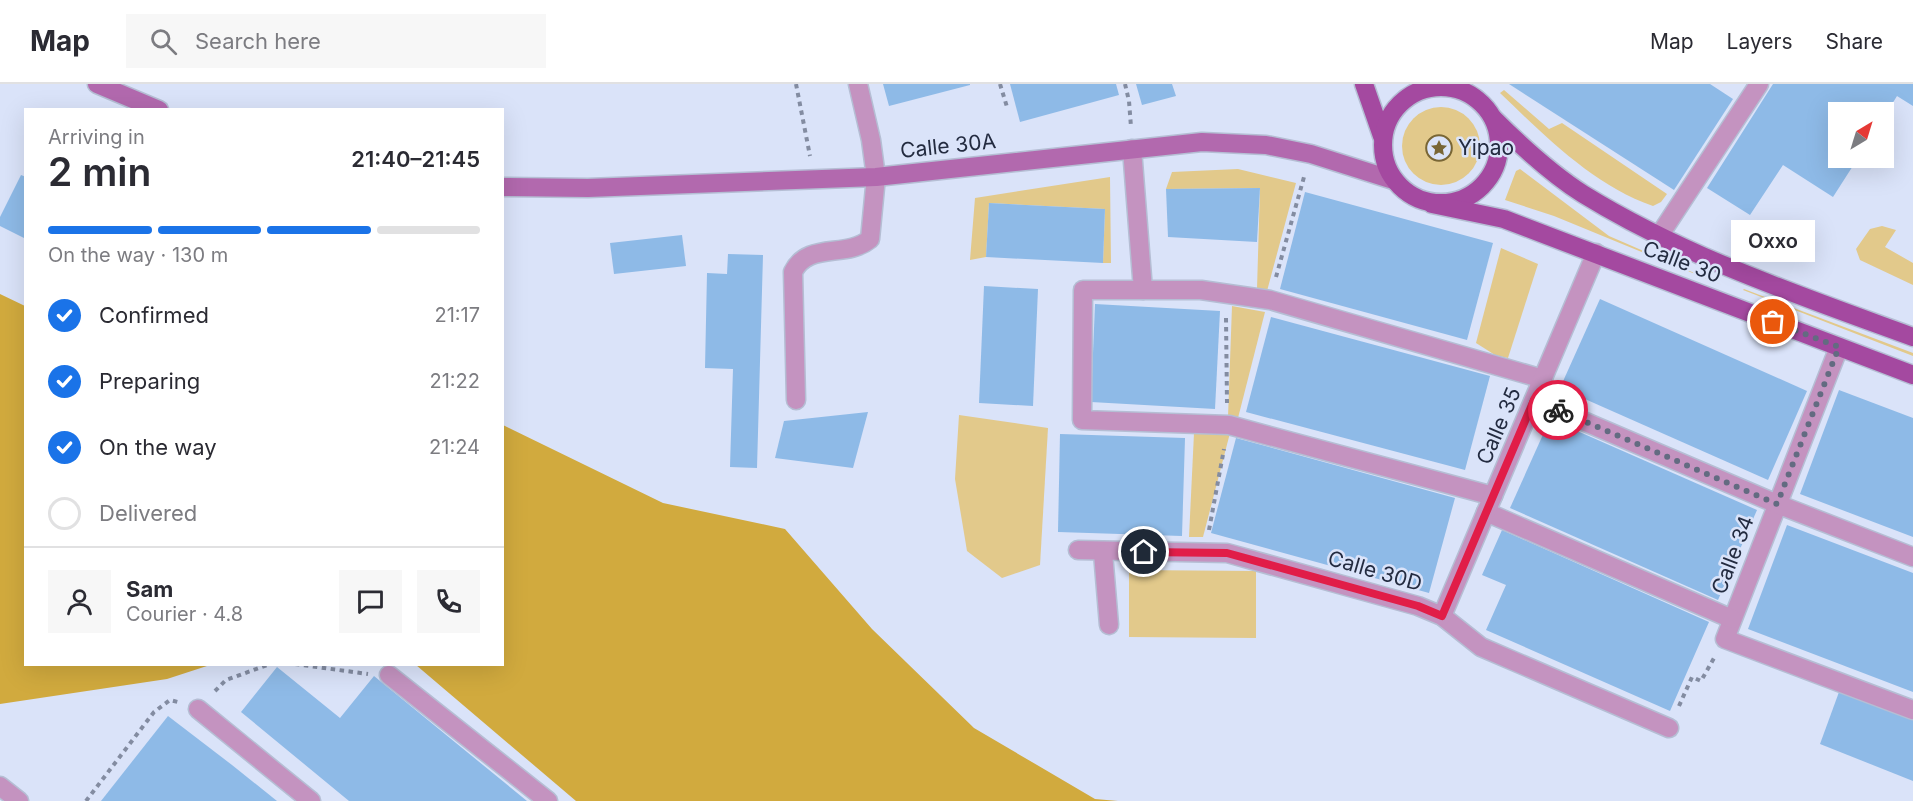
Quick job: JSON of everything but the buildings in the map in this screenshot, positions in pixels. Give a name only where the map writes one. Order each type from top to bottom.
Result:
[{"type":"main road","points":[[1364,84],[1382,136],[1383,159],[1393,180],[1410,196],[1432,204],[1454,203],[1473,195],[1489,180],[1498,160],[1499,139],[1492,118],[1482,103],[1467,93],[1448,86],[1426,88],[1405,98],[1390,115],[1382,136]]},
{"type":"main road","name":"Calle 30","points":[[1492,118],[1523,147],[1582,193],[1659,236],[1742,272],[1913,337]]},
{"type":"main road","name":"Calle 30","points":[[1432,204],[1504,219],[1913,375]]},
{"type":"street","points":[[98,84],[154,108]]},
{"type":"street","points":[[796,400],[793,272],[798,262],[812,253],[860,247],[870,238],[876,177],[871,140],[858,84]]},
{"type":"street","points":[[1659,236],[1759,84]]},
{"type":"street","name":"Calle 30A","points":[[504,187],[588,188],[815,177],[876,177],[1202,142],[1266,145],[1311,154],[1393,180]]},
{"type":"street","points":[[1132,149],[1143,290]]},
{"type":"street","name":"Calle 35","points":[[1442,616],[1596,253]]},
{"type":"street","points":[[1543,379],[1270,300],[1201,290],[1083,290],[1082,420],[1228,425],[1490,504],[1732,619]]},
{"type":"street","name":"Calle 34","points":[[1725,639],[1839,347]]},
{"type":"street","points":[[1534,400],[1777,504],[1913,557]]},
{"type":"street","name":"Calle 30D","points":[[1078,550],[1103,553],[1227,553],[1418,606],[1442,616],[1481,647],[1669,728]]},
{"type":"street","points":[[1103,553],[1109,625]]},
{"type":"street","points":[[1725,639],[1913,710]]},
{"type":"street","points":[[389,675],[548,801]]},
{"type":"street","points":[[198,709],[311,801]]},
{"type":"street","points":[[0,786],[19,801]]},
{"type":"path","points":[[796,84],[815,177]]},
{"type":"path","points":[[1000,84],[1007,107]]},
{"type":"path","points":[[1125,84],[1129,101],[1132,149]]},
{"type":"path","points":[[1270,300],[1311,154]]},
{"type":"path","points":[[1205,552],[1228,425],[1226,295]]},
{"type":"path","points":[[1669,728],[1692,677],[1701,681],[1725,639]]},
{"type":"path","points":[[86,801],[154,712],[170,700],[198,709],[226,680],[264,666]]},
{"type":"path","points":[[312,666],[389,675]]},
{"type":"shaded area","points":[[1504,90],[1549,129],[1562,123],[1667,194],[1661,202],[1653,206],[1610,186],[1552,142],[1500,93]]},
{"type":"shaded area","points":[[1441,107],[1456,110],[1468,119],[1477,131],[1480,146],[1477,161],[1468,173],[1456,182],[1441,185],[1426,182],[1414,173],[1405,161],[1402,146],[1405,131],[1414,119],[1426,110]]},
{"type":"shaded area","points":[[1238,169],[1296,183],[1267,291],[1257,289],[1260,188],[1166,189],[1172,172]]},
{"type":"shaded area","points":[[1520,169],[1609,236],[1722,285],[1554,216],[1505,200],[1516,171]]},
{"type":"shaded area","points":[[1110,177],[1111,263],[1103,263],[1105,209],[989,203],[986,257],[970,260],[975,198]]},
{"type":"shaded area","points":[[1882,226],[1896,230],[1885,247],[1913,263],[1913,285],[1860,260],[1856,249],[1870,229]]},
{"type":"shaded area","points":[[1501,248],[1538,264],[1508,358],[1495,355],[1476,343]]},
{"type":"shaded area","points":[[1743,290],[1913,353],[1913,356]]},
{"type":"shaded area","points":[[0,294],[24,306],[24,666],[207,666],[167,679],[0,704]]},
{"type":"shaded area","points":[[1232,306],[1265,312],[1238,418],[1228,417]]},
{"type":"shaded area","points":[[959,415],[1048,428],[1040,565],[1002,578],[967,551],[955,479]]},
{"type":"shaded area","points":[[504,425],[663,503],[785,529],[872,629],[974,728],[1095,799],[1118,801],[576,801],[417,666],[504,666]]},
{"type":"shaded area","points":[[1194,433],[1230,433],[1203,537],[1189,537]]},
{"type":"shaded area","points":[[1129,570],[1256,571],[1256,638],[1129,637]]},
{"type":"way so far","points":[[1558,410],[1777,504],[1839,347],[1773,322]]},
{"type":"place","name":"Yipao","points":[[1439,148]]},
{"type":"place","name":"Oxxo","points":[[1773,322]]},
{"type":"route","points":[[1144,552],[1227,553],[1418,606],[1442,616],[1534,400],[1558,410]]}]
